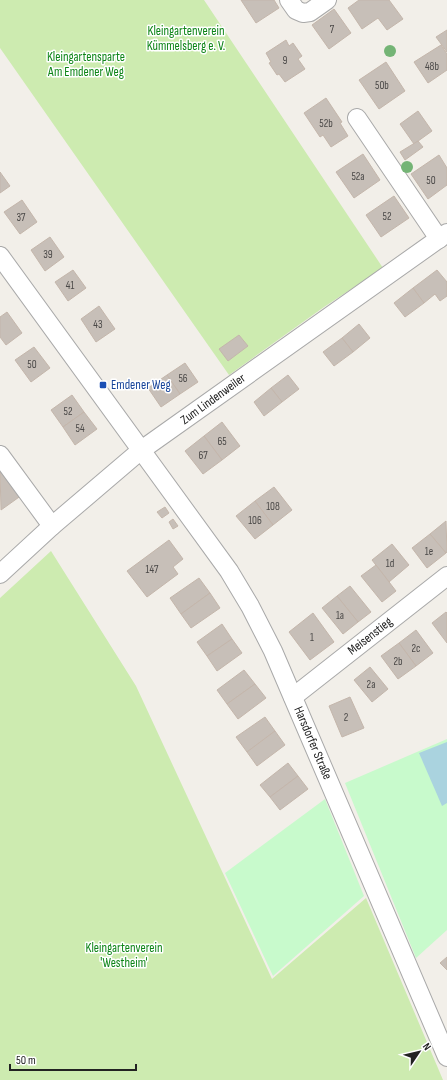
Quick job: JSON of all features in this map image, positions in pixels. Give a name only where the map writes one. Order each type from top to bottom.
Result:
[{"type":"street","points":[[289,0],[296,10],[303,14],[310,12],[327,0]]},
{"type":"street","name":"Zum Lindenweiler","points":[[0,574],[52,526],[140,451],[443,236],[357,118]]},
{"type":"street","points":[[0,256],[140,451]]},
{"type":"street","name":"Harsdorfer Straße","points":[[140,451],[229,571],[262,628],[447,1057]]},
{"type":"street","points":[[0,455],[52,526]]},
{"type":"street","name":"Meisenstieg","points":[[293,697],[447,576]]},
{"type":"green space","name":"Kleingartensparte Am Emdener Weg","points":[[0,0],[204,0],[383,268],[324,307],[229,375],[0,48]]},
{"type":"green space","name":"Kleingartenverein 'Westheim'","points":[[51,551],[136,686],[272,979],[366,898],[443,1080],[0,1080],[0,598]]},
{"type":"green space","points":[[447,739],[447,930],[416,958],[345,783]]},
{"type":"green space","points":[[325,799],[364,896],[273,976],[225,873]]},
{"type":"water","points":[[447,742],[447,803],[442,806],[419,753]]},
{"type":"building","points":[[241,0],[274,0],[279,8],[256,23]]},
{"type":"building","points":[[359,0],[389,0],[403,19],[387,30],[378,18],[362,29],[348,8]]},
{"type":"building","points":[[334,9],[351,33],[329,49],[312,25]]},
{"type":"building","points":[[447,30],[447,52],[436,37]]},
{"type":"building","points":[[286,40],[289,46],[293,43],[302,56],[298,59],[305,69],[285,82],[279,74],[277,75],[269,63],[271,62],[266,53]]},
{"type":"building","points":[[441,45],[447,54],[447,70],[428,83],[414,62]]},
{"type":"building","points":[[386,62],[405,91],[379,109],[359,80]]},
{"type":"building","points":[[326,98],[342,122],[340,123],[348,136],[331,147],[323,135],[320,137],[304,113]]},
{"type":"building","points":[[418,111],[432,131],[414,144],[400,124]]},
{"type":"building","points":[[418,141],[423,147],[405,160],[400,152]]},
{"type":"building","points":[[363,154],[380,180],[354,198],[336,172]]},
{"type":"building","points":[[439,155],[447,168],[447,185],[428,199],[411,174]]},
{"type":"building","points":[[0,172],[10,186],[0,193]]},
{"type":"building","points":[[394,196],[409,218],[381,237],[366,215]]},
{"type":"building","points":[[22,200],[37,222],[20,234],[4,212]]},
{"type":"building","points":[[50,237],[64,257],[45,271],[31,250]]},
{"type":"building","points":[[73,270],[86,288],[68,301],[55,282]]},
{"type":"building","points":[[437,270],[447,282],[447,296],[440,301],[435,294],[424,303],[413,288]]},
{"type":"building","points":[[413,288],[424,303],[405,317],[394,303]]},
{"type":"building","points":[[99,306],[115,329],[96,342],[81,319]]},
{"type":"building","points":[[7,312],[22,333],[6,345],[0,337],[0,317]]},
{"type":"building","points":[[359,324],[370,338],[353,352],[342,338]]},
{"type":"building","points":[[239,335],[248,346],[228,361],[219,349]]},
{"type":"building","points":[[342,338],[353,352],[334,366],[323,352]]},
{"type":"building","points":[[34,347],[50,368],[31,382],[15,360]]},
{"type":"building","points":[[185,363],[198,382],[180,394],[167,375]]},
{"type":"building","points":[[167,375],[180,394],[161,407],[148,388]]},
{"type":"building","points":[[288,375],[299,389],[282,402],[271,388]]},
{"type":"building","points":[[271,388],[282,402],[264,416],[254,402]]},
{"type":"building","points":[[72,395],[84,412],[63,427],[51,410]]},
{"type":"building","points":[[84,412],[97,429],[75,445],[63,427]]},
{"type":"building","points":[[222,422],[240,446],[222,460],[204,436]]},
{"type":"building","points":[[204,436],[222,460],[203,474],[185,451]]},
{"type":"building","points":[[4,469],[22,495],[1,510],[0,472]]},
{"type":"building","points":[[274,487],[292,510],[273,525],[255,501]]},
{"type":"building","points":[[255,501],[273,525],[255,539],[236,516]]},
{"type":"building","points":[[165,507],[169,513],[162,518],[157,512]]},
{"type":"building","points":[[173,519],[178,526],[173,529],[169,522]]},
{"type":"building","points":[[446,521],[447,552],[446,553],[430,534]]},
{"type":"building","points":[[430,534],[446,553],[427,568],[412,548]]},
{"type":"building","points":[[169,540],[183,559],[173,567],[178,574],[147,597],[127,571]]},
{"type":"building","points":[[392,544],[409,565],[389,582],[372,560]]},
{"type":"building","points":[[376,565],[396,591],[382,602],[361,576]]},
{"type":"building","points":[[199,578],[210,593],[181,614],[170,598]]},
{"type":"building","points":[[350,586],[371,612],[358,622],[337,596]]},
{"type":"building","points":[[210,593],[220,608],[191,628],[181,614]]},
{"type":"building","points":[[337,596],[358,622],[343,634],[322,608]]},
{"type":"building","points":[[446,612],[447,613],[447,643],[432,623]]},
{"type":"building","points":[[313,613],[334,642],[310,660],[289,632]]},
{"type":"building","points":[[222,624],[232,639],[207,656],[197,642]]},
{"type":"building","points":[[416,630],[433,653],[416,666],[399,643]]},
{"type":"building","points":[[232,639],[242,653],[217,671],[207,656]]},
{"type":"building","points":[[399,643],[416,666],[398,679],[381,656]]},
{"type":"building","points":[[370,667],[388,689],[372,702],[354,680]]},
{"type":"building","points":[[244,670],[255,684],[227,704],[217,690]]},
{"type":"building","points":[[255,684],[266,698],[238,719],[227,704]]},
{"type":"building","points":[[350,697],[364,728],[342,737],[329,706]]},
{"type":"building","points":[[265,717],[275,731],[247,752],[236,737]]},
{"type":"building","points":[[275,731],[285,745],[257,766],[247,752]]},
{"type":"building","points":[[288,763],[298,776],[270,797],[260,785]]},
{"type":"building","points":[[298,776],[308,789],[280,810],[270,797]]},
{"type":"building","points":[[447,957],[447,970],[440,963]]},
{"type":"place","name":"Emdener Weg","points":[[103,385]]},
{"type":"park label","name":"Kleingartenverein Kümmelsberg e. V.","points":[[186,38]]}]
